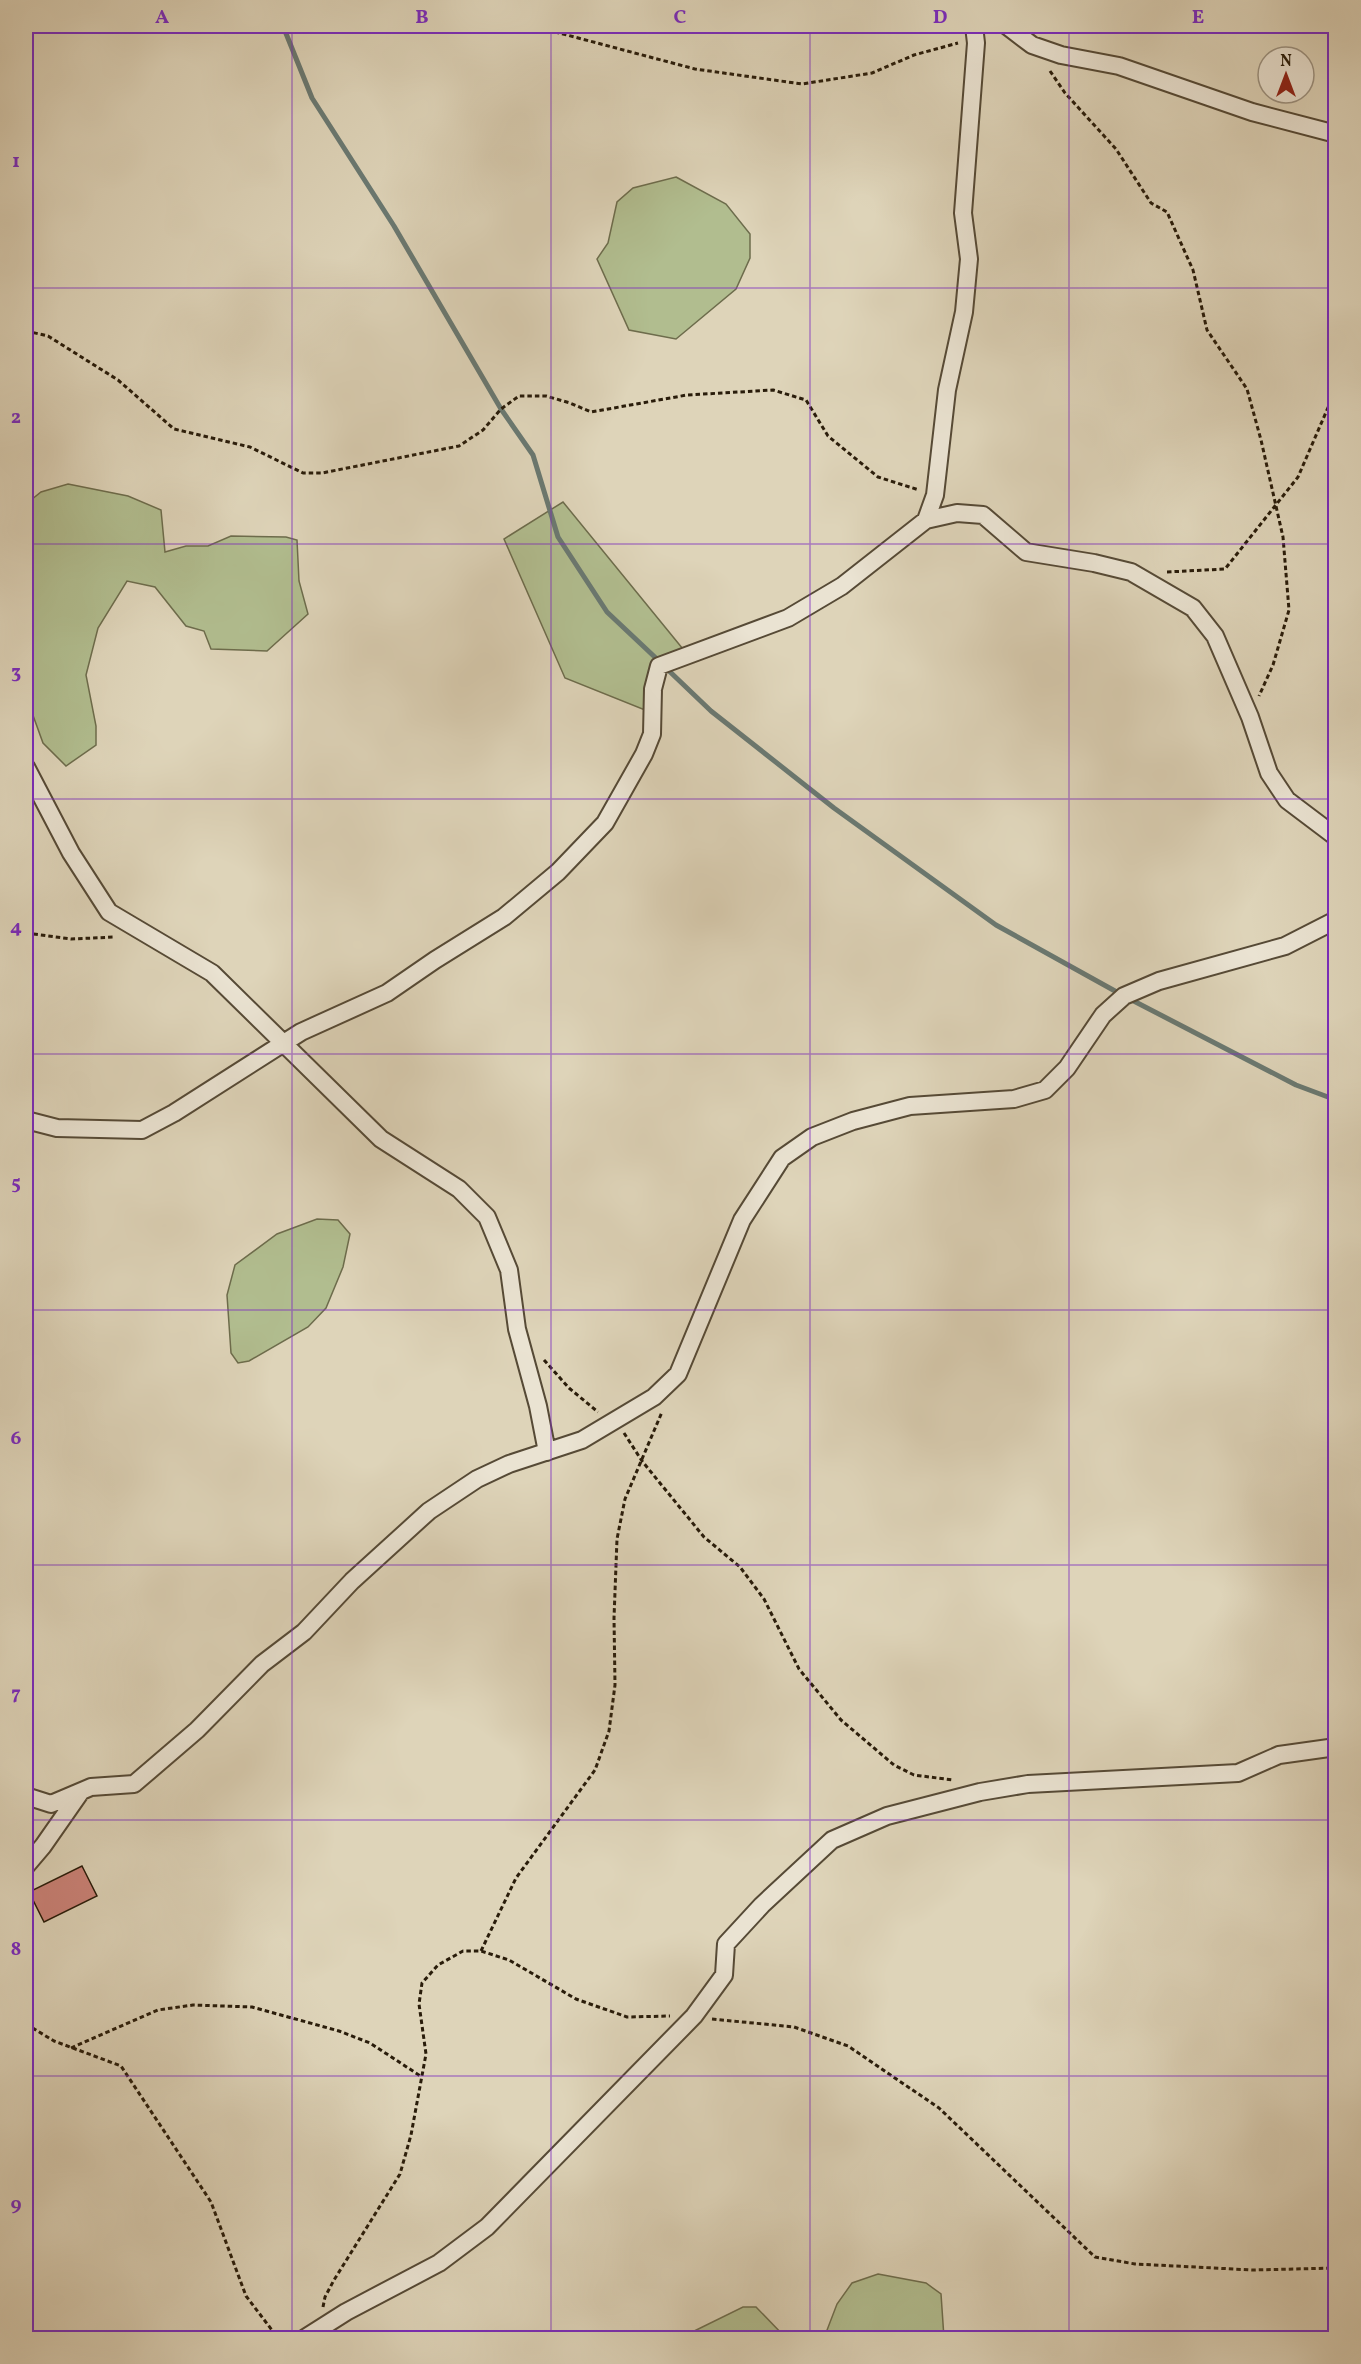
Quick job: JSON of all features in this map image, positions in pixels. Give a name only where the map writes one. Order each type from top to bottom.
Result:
[{"type":"street","points":[[926,520],[935,495],[947,390],[964,312],[969,259],[963,213],[976,43],[974,26]]},
{"type":"street","points":[[1007,26],[1032,45],[1062,55],[1119,66],[1251,112],[1335,134]]},
{"type":"street","points":[[26,1120],[57,1128],[142,1130],[285,1044],[301,1032],[387,993],[504,917],[558,872],[605,823],[644,754],[652,734],[653,689],[659,666],[788,618],[842,586],[926,520],[957,513],[983,515],[1026,552],[1094,563],[1131,572],[1193,608],[1215,636],[1250,717],[1269,773],[1287,800],[1335,837]]},
{"type":"street","points":[[26,767],[71,853],[109,912],[212,973],[381,1139],[459,1189],[487,1217],[509,1270],[517,1329],[538,1406],[547,1452]]},
{"type":"street","points":[[26,1796],[51,1804],[58,1803],[83,1790],[102,1785],[134,1784],[197,1730],[262,1664],[304,1632],[352,1581],[429,1511],[477,1479],[509,1464],[582,1440],[654,1397],[678,1374],[742,1220],[782,1158],[812,1137],[853,1121],[910,1106],[1014,1099],[1045,1090],[1067,1068],[1103,1015],[1124,996],[1159,981],[1285,946],[1335,920]]},
{"type":"street","points":[[305,2338],[346,2312],[439,2263],[471,2240],[694,2016],[723,1974],[726,1944],[762,1905],[832,1840],[887,1816],[980,1792],[1028,1784],[1238,1773],[1279,1755],[1335,1747]]},
{"type":"street","points":[[26,1866],[83,1790]]},
{"type":"path","points":[[533,26],[695,69],[802,84],[872,73],[930,50],[956,43],[976,43]]},
{"type":"path","points":[[1032,45],[1065,93],[1116,149],[1151,203],[1167,212],[1192,270],[1207,330],[1247,389],[1283,537],[1289,609],[1273,665],[1250,717]]},
{"type":"path","points":[[26,331],[48,336],[118,380],[174,429],[250,447],[303,473],[322,473],[459,446],[483,430],[501,409],[519,396],[546,396],[591,412],[687,395],[773,390],[806,400],[828,436],[878,477],[935,495]]},
{"type":"path","points":[[1166,572],[1225,568],[1298,477],[1330,403],[1335,367]]},
{"type":"path","points":[[26,933],[70,939],[147,935]]},
{"type":"path","points":[[539,1354],[569,1388],[626,1435],[642,1461],[704,1537],[740,1567],[764,1599],[800,1669],[841,1720],[894,1764],[914,1775],[948,1778],[980,1792]]},
{"type":"path","points":[[482,1950],[516,1878],[595,1770],[609,1731],[615,1685],[614,1618],[617,1539],[625,1499],[666,1404]]},
{"type":"path","points":[[320,2329],[325,2297],[400,2174],[411,2135],[426,2054],[419,2004],[422,1983],[438,1965],[463,1951],[482,1950],[509,1960],[576,1999],[627,2017],[694,2016],[794,2027],[848,2046],[939,2108],[1095,2257],[1135,2264],[1206,2268],[1253,2270],[1335,2268]]},
{"type":"path","points":[[70,2048],[158,2010],[193,2005],[252,2007],[339,2031],[369,2043],[422,2077]]},
{"type":"path","points":[[26,2024],[54,2041],[121,2066],[211,2202],[246,2296],[278,2338]]},
{"type":"green space","points":[[676,177],[726,204],[750,234],[750,258],[736,289],[676,339],[629,330],[597,259],[608,243],[617,202],[633,188]]},
{"type":"green space","points":[[68,484],[128,496],[161,510],[165,552],[186,546],[208,546],[231,536],[286,537],[297,540],[299,581],[308,614],[267,651],[211,649],[204,631],[186,626],[155,587],[127,581],[98,628],[86,675],[96,726],[96,745],[66,766],[43,743],[26,696],[26,504],[41,492]]},
{"type":"green space","points":[[563,502],[687,654],[659,666],[645,710],[565,678],[504,539]]},
{"type":"green space","points":[[317,1219],[338,1220],[350,1234],[343,1267],[326,1308],[308,1327],[249,1361],[238,1363],[231,1353],[227,1295],[235,1265],[277,1234]]},
{"type":"green space","points":[[878,2274],[926,2283],[941,2294],[944,2338],[824,2338],[837,2304],[852,2283]]},
{"type":"green space","points":[[743,2307],[756,2307],[786,2338],[680,2338]]},
{"type":"building","points":[[82,1866],[97,1896],[44,1922],[29,1892]]},
{"type":"waterway","points":[[283,26],[312,98],[394,226],[501,409],[533,455],[558,537],[607,612],[659,661]]},
{"type":"waterway","points":[[666,668],[711,711],[834,808],[996,925],[1124,996],[1296,1085],[1336,1100]]}]
